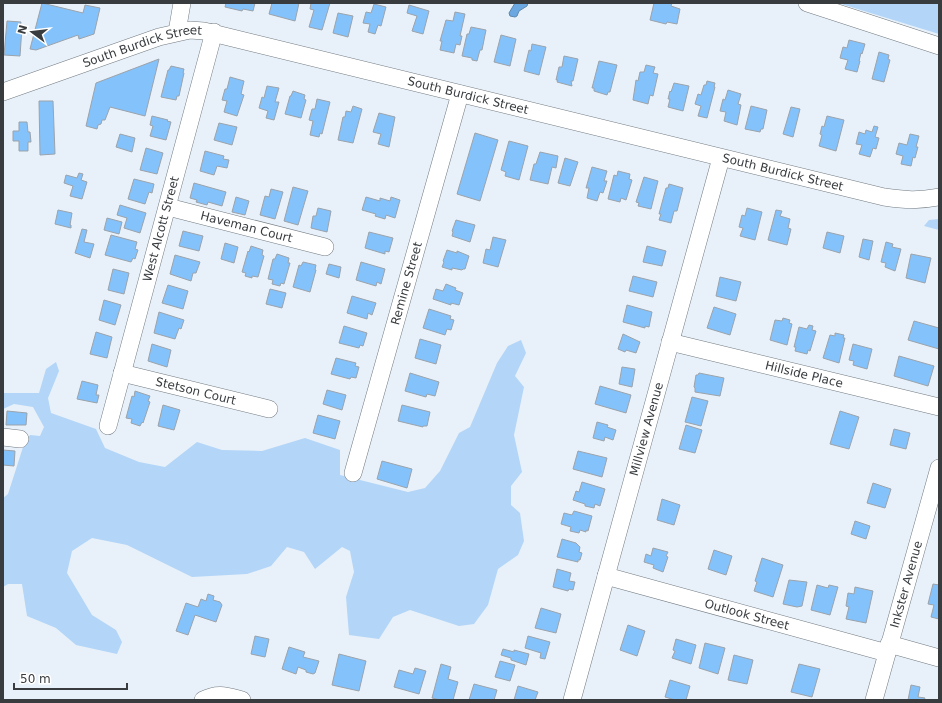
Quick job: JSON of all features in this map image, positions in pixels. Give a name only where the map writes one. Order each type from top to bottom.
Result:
[{"type":"street","points":[[177,32],[182,3]]},
{"type":"street","points":[[808,3],[939,46]]},
{"type":"street","name":"South Burdick Street","points":[[3,92],[159,37],[190,30],[214,32],[460,94],[884,197],[906,200],[925,200],[939,197]]},
{"type":"street","name":"West Alcott Street","points":[[108,426],[214,32]]},
{"type":"street","name":"Remine Street","points":[[353,473],[460,94]]},
{"type":"street","name":"Millview Avenue","points":[[572,700],[720,158]]},
{"type":"street","name":"Haveman Court","points":[[168,207],[325,247]]},
{"type":"street","name":"Hillside Place","points":[[670,342],[939,408]]},
{"type":"street","name":"Stetson Court","points":[[122,373],[269,409]]},
{"type":"street","name":"Inkster Avenue","points":[[874,700],[939,468]]},
{"type":"street","name":"Outlook Street","points":[[606,576],[888,649],[939,658]]},
{"type":"street","points":[[205,699],[215,695],[224,695],[242,700]]},
{"type":"shaded area","points":[[838,3],[939,3],[939,34]]},
{"type":"shaded area","points":[[939,219],[939,230],[924,226],[929,220]]},
{"type":"shaded area","points":[[521,340],[526,353],[515,376],[524,387],[514,435],[522,472],[511,486],[511,505],[520,513],[524,541],[518,555],[498,569],[488,605],[474,624],[459,626],[410,610],[393,617],[379,639],[349,635],[346,597],[354,572],[350,551],[342,547],[315,569],[304,552],[287,547],[271,566],[247,574],[192,577],[127,545],[92,538],[72,551],[67,573],[92,615],[116,630],[122,642],[117,654],[76,645],[56,628],[27,616],[22,584],[8,584],[3,587],[3,498],[8,494],[24,444],[30,435],[40,436],[44,427],[33,407],[14,404],[3,409],[3,393],[39,393],[46,369],[56,362],[59,371],[48,398],[51,413],[96,429],[105,448],[139,462],[165,467],[197,442],[222,450],[262,451],[305,438],[340,450],[340,475],[408,492],[425,488],[440,471],[459,433],[470,427],[497,363],[508,346]]},
{"type":"water","points":[[515,3],[528,3],[527,6],[519,11],[515,17],[510,16],[509,13]]},
{"type":"building","points":[[42,3],[83,13],[85,5],[100,8],[94,34],[79,39],[78,35],[36,50],[30,49]]},
{"type":"building","points":[[226,3],[255,3],[253,11],[243,9],[242,11],[225,7]]},
{"type":"building","points":[[272,3],[299,3],[295,21],[269,14]]},
{"type":"building","points":[[311,3],[330,3],[322,30],[309,27],[314,10],[310,9]]},
{"type":"building","points":[[654,3],[672,3],[671,6],[680,9],[677,24],[667,22],[666,24],[650,20]]},
{"type":"building","points":[[374,4],[386,7],[381,26],[378,25],[375,34],[368,32],[370,24],[363,23],[366,12],[371,13]]},
{"type":"building","points":[[409,5],[429,11],[423,34],[412,31],[417,16],[407,13]]},
{"type":"building","points":[[455,12],[465,14],[460,36],[462,36],[460,45],[456,44],[454,53],[440,50],[442,41],[440,41],[446,20],[453,21]]},
{"type":"building","points":[[338,13],[353,16],[348,37],[333,33]]},
{"type":"building","points":[[7,21],[21,22],[20,56],[4,55]]},
{"type":"building","points":[[471,27],[486,30],[482,50],[480,50],[477,61],[472,60],[472,58],[462,56],[467,34],[469,34]]},
{"type":"building","points":[[501,35],[516,39],[510,66],[494,62]]},
{"type":"building","points":[[849,40],[865,44],[862,54],[861,53],[857,72],[845,69],[848,60],[840,58],[843,47],[847,48]]},
{"type":"building","points":[[532,44],[546,47],[539,75],[524,71]]},
{"type":"building","points":[[879,52],[889,55],[888,59],[890,60],[884,82],[872,79]]},
{"type":"building","points":[[564,56],[578,59],[573,81],[571,81],[572,86],[557,82],[558,80],[556,80],[559,67],[562,67]]},
{"type":"building","points":[[159,59],[145,116],[110,107],[105,120],[102,120],[97,129],[86,126],[96,83]]},
{"type":"building","points":[[599,61],[617,65],[610,92],[608,92],[607,95],[594,91],[594,88],[592,88]]},
{"type":"building","points":[[646,65],[655,67],[653,73],[658,74],[653,96],[650,95],[648,104],[633,100],[636,80],[638,81],[640,72],[644,72]]},
{"type":"building","points":[[171,66],[184,69],[179,96],[177,96],[176,100],[161,97],[168,70]]},
{"type":"building","points":[[230,77],[244,81],[241,94],[244,95],[237,116],[224,112],[227,101],[222,100]]},
{"type":"building","points":[[707,81],[715,83],[715,87],[707,118],[698,116],[701,106],[695,104],[698,94],[701,95]]},
{"type":"building","points":[[674,83],[689,86],[683,111],[668,107],[670,91],[671,92]]},
{"type":"building","points":[[267,86],[279,88],[275,102],[279,102],[274,120],[266,118],[268,111],[259,108],[262,97],[264,98]]},
{"type":"building","points":[[728,90],[741,94],[738,104],[741,105],[737,125],[724,121],[726,112],[720,111],[723,99],[725,100]]},
{"type":"building","points":[[293,91],[305,95],[304,99],[306,100],[301,118],[285,114]]},
{"type":"building","points":[[317,99],[330,102],[322,134],[320,133],[319,137],[310,135],[313,121],[309,120],[312,109],[315,109]]},
{"type":"building","points":[[39,101],[53,101],[55,154],[40,155]]},
{"type":"building","points":[[353,106],[362,109],[353,143],[338,140],[343,117],[345,117],[346,111],[351,112]]},
{"type":"building","points":[[751,106],[767,110],[763,129],[761,129],[760,132],[745,129]]},
{"type":"building","points":[[791,107],[800,109],[793,137],[783,134]]},
{"type":"building","points":[[379,113],[395,117],[389,147],[378,144],[381,134],[373,132]]},
{"type":"building","points":[[152,116],[171,122],[166,140],[150,136],[153,126],[150,125]]},
{"type":"building","points":[[827,116],[844,120],[836,151],[819,146],[822,135],[820,134],[822,126],[824,127]]},
{"type":"building","points":[[19,122],[27,122],[31,142],[28,142],[28,151],[19,151],[19,141],[13,141],[13,131],[19,131]]},
{"type":"building","points":[[219,123],[237,127],[232,145],[214,140]]},
{"type":"building","points":[[874,126],[878,127],[875,137],[879,138],[876,149],[873,148],[870,157],[859,154],[862,145],[856,144],[859,132],[865,134],[866,130],[872,132]]},
{"type":"building","points":[[475,133],[498,140],[480,201],[457,194]]},
{"type":"building","points":[[120,134],[135,138],[132,152],[116,147]]},
{"type":"building","points":[[910,134],[919,136],[916,147],[918,147],[915,158],[913,157],[911,166],[901,164],[903,156],[896,154],[899,143],[907,145]]},
{"type":"building","points":[[509,141],[528,146],[519,180],[505,176],[506,172],[501,170]]},
{"type":"building","points":[[146,148],[163,153],[157,174],[140,170]]},
{"type":"building","points":[[205,151],[224,156],[223,159],[229,160],[227,168],[217,166],[214,175],[200,171]]},
{"type":"building","points":[[540,152],[558,156],[556,168],[552,167],[548,184],[530,180],[534,164],[536,164]]},
{"type":"building","points":[[565,158],[578,162],[570,186],[558,183]]},
{"type":"building","points":[[592,167],[607,171],[604,181],[607,181],[603,193],[600,192],[597,201],[587,198],[589,188],[586,188]]},
{"type":"building","points":[[618,171],[630,174],[629,179],[632,180],[626,200],[621,198],[620,202],[608,199],[614,175],[617,176]]},
{"type":"building","points":[[79,173],[83,174],[81,180],[87,182],[82,199],[70,196],[73,186],[64,183],[66,175],[77,178]]},
{"type":"building","points":[[644,177],[658,181],[651,209],[638,206],[639,203],[636,202]]},
{"type":"building","points":[[134,179],[154,184],[152,193],[149,192],[145,204],[128,199]]},
{"type":"building","points":[[194,183],[226,192],[222,206],[208,202],[207,205],[196,202],[197,200],[190,198]]},
{"type":"building","points":[[669,184],[683,188],[677,211],[674,211],[671,223],[659,220],[661,214],[659,214],[666,188],[668,188]]},
{"type":"building","points":[[293,187],[308,191],[298,225],[284,221]]},
{"type":"building","points":[[271,189],[283,192],[275,219],[260,215],[265,196],[269,197]]},
{"type":"building","points":[[236,197],[249,201],[245,215],[232,212]]},
{"type":"building","points":[[366,197],[380,201],[380,198],[390,201],[391,197],[400,200],[395,218],[386,215],[385,219],[375,216],[376,214],[362,210]]},
{"type":"building","points":[[120,205],[146,213],[140,233],[124,228],[127,218],[117,215]]},
{"type":"building","points":[[318,208],[331,211],[327,232],[311,228],[313,216],[316,216]]},
{"type":"building","points":[[747,208],[762,212],[755,240],[740,236],[743,228],[739,227],[742,215],[745,216]]},
{"type":"building","points":[[58,210],[72,213],[71,228],[55,224]]},
{"type":"building","points":[[776,210],[782,211],[780,216],[790,219],[788,228],[791,229],[787,245],[768,240]]},
{"type":"building","points":[[107,218],[122,222],[119,234],[104,230]]},
{"type":"building","points":[[456,220],[475,225],[470,242],[452,236],[452,231]]},
{"type":"building","points":[[82,229],[87,230],[84,242],[94,244],[90,258],[75,253]]},
{"type":"building","points":[[183,231],[203,236],[199,251],[179,246]]},
{"type":"building","points":[[369,232],[393,238],[389,252],[385,251],[385,254],[365,248]]},
{"type":"building","points":[[827,232],[844,236],[840,253],[823,248]]},
{"type":"building","points":[[111,235],[137,242],[135,249],[138,250],[135,259],[133,258],[131,262],[105,255]]},
{"type":"building","points":[[493,237],[506,240],[498,267],[483,263],[486,249],[490,250]]},
{"type":"building","points":[[863,239],[873,241],[869,260],[859,257]]},
{"type":"building","points":[[886,242],[893,244],[892,247],[901,249],[895,271],[885,267],[886,263],[881,262]]},
{"type":"building","points":[[225,243],[238,247],[234,263],[221,259]]},
{"type":"building","points":[[251,246],[263,250],[262,255],[264,256],[258,277],[252,276],[252,278],[245,276],[246,273],[242,272]]},
{"type":"building","points":[[647,246],[666,251],[662,266],[643,262]]},
{"type":"building","points":[[447,250],[457,253],[457,251],[469,256],[465,269],[462,270],[452,268],[452,270],[442,267]]},
{"type":"building","points":[[277,254],[289,258],[288,263],[290,263],[284,284],[281,283],[280,286],[272,284],[273,280],[268,279],[273,259],[275,259]]},
{"type":"building","points":[[911,254],[931,258],[925,283],[906,278]]},
{"type":"building","points":[[175,255],[200,262],[196,273],[193,273],[191,281],[170,274]]},
{"type":"building","points":[[303,262],[316,265],[310,292],[293,287],[299,265],[301,266]]},
{"type":"building","points":[[361,262],[385,269],[381,284],[377,282],[376,286],[356,280]]},
{"type":"building","points":[[329,264],[341,267],[339,278],[326,274]]},
{"type":"building","points":[[113,269],[129,273],[124,294],[108,290]]},
{"type":"building","points":[[633,276],[657,282],[653,297],[629,291]]},
{"type":"building","points":[[720,277],[741,282],[736,301],[716,296]]},
{"type":"building","points":[[446,284],[463,293],[459,305],[451,303],[451,305],[433,299],[436,289],[443,291]]},
{"type":"building","points":[[168,285],[188,291],[183,309],[162,303]]},
{"type":"building","points":[[270,289],[286,293],[282,308],[266,304]]},
{"type":"building","points":[[352,296],[376,303],[372,315],[368,313],[367,319],[347,313]]},
{"type":"building","points":[[104,300],[121,305],[115,325],[99,320]]},
{"type":"building","points":[[627,305],[652,312],[649,327],[645,326],[645,328],[623,322]]},
{"type":"building","points":[[714,307],[736,314],[730,335],[707,328]]},
{"type":"building","points":[[429,309],[451,316],[450,319],[454,320],[451,330],[447,329],[445,335],[423,328]]},
{"type":"building","points":[[159,312],[184,320],[175,339],[154,333]]},
{"type":"building","points":[[783,318],[790,320],[789,323],[792,324],[787,345],[770,340],[775,320],[782,321]]},
{"type":"building","points":[[914,321],[939,328],[939,349],[908,340]]},
{"type":"building","points":[[809,325],[813,326],[812,330],[816,331],[810,351],[808,350],[807,354],[795,351],[796,347],[794,347],[799,327],[807,329]]},
{"type":"building","points":[[344,326],[367,333],[363,346],[360,345],[359,348],[339,343]]},
{"type":"building","points":[[96,332],[112,337],[107,358],[90,354]]},
{"type":"building","points":[[835,333],[844,335],[843,338],[845,338],[839,363],[823,358],[830,335],[835,336]]},
{"type":"building","points":[[623,334],[640,342],[636,353],[626,350],[625,352],[618,349]]},
{"type":"building","points":[[420,339],[441,345],[436,364],[415,358]]},
{"type":"building","points":[[152,344],[171,350],[167,367],[148,361]]},
{"type":"building","points":[[853,344],[872,349],[867,369],[853,365],[854,361],[849,360]]},
{"type":"building","points":[[899,356],[934,366],[928,386],[894,376]]},
{"type":"building","points":[[336,358],[356,363],[355,366],[359,367],[356,378],[351,377],[350,379],[331,374]]},
{"type":"building","points":[[622,367],[635,369],[632,387],[619,384]]},
{"type":"building","points":[[410,373],[439,382],[435,396],[427,394],[426,397],[405,391]]},
{"type":"building","points":[[699,373],[724,378],[720,396],[695,392],[694,387],[696,375]]},
{"type":"building","points":[[82,381],[98,385],[96,395],[99,395],[97,403],[77,399]]},
{"type":"building","points":[[600,386],[631,395],[626,413],[595,404]]},
{"type":"building","points":[[327,390],[346,395],[342,410],[323,404]]},
{"type":"building","points":[[135,391],[150,396],[148,401],[150,402],[143,423],[142,422],[140,426],[131,423],[132,419],[126,418],[132,396],[134,397]]},
{"type":"building","points":[[692,397],[708,401],[701,426],[685,422]]},
{"type":"building","points":[[163,405],[180,410],[174,430],[158,426]]},
{"type":"building","points":[[402,405],[430,412],[427,426],[423,427],[398,421]]},
{"type":"building","points":[[7,411],[27,413],[26,425],[6,425]]},
{"type":"building","points":[[840,411],[859,417],[849,449],[830,444]]},
{"type":"building","points":[[318,415],[340,421],[335,439],[313,433]]},
{"type":"building","points":[[597,422],[608,425],[607,427],[616,430],[613,440],[605,437],[604,441],[593,438]]},
{"type":"building","points":[[686,425],[702,430],[695,453],[679,449]]},
{"type":"building","points":[[894,429],[910,433],[906,449],[890,445]]},
{"type":"building","points":[[3,450],[15,451],[14,466],[3,465]]},
{"type":"building","points":[[578,451],[607,458],[602,477],[573,469]]},
{"type":"building","points":[[382,461],[412,469],[407,488],[377,479]]},
{"type":"building","points":[[582,482],[605,489],[600,506],[595,504],[594,508],[585,506],[585,504],[573,500],[576,491],[579,492]]},
{"type":"building","points":[[873,483],[891,489],[885,508],[867,503]]},
{"type":"building","points":[[662,499],[680,505],[674,525],[657,520]]},
{"type":"building","points":[[574,511],[592,516],[588,531],[586,530],[586,532],[580,530],[579,533],[570,531],[571,527],[561,524],[564,513],[572,515]]},
{"type":"building","points":[[855,521],[870,526],[866,539],[851,534]]},
{"type":"building","points":[[562,539],[576,543],[580,547],[579,552],[582,553],[578,562],[557,557]]},
{"type":"building","points":[[653,548],[668,552],[666,556],[668,557],[663,572],[653,568],[654,565],[644,562],[646,554],[651,556]]},
{"type":"building","points":[[714,550],[732,556],[726,575],[708,569]]},
{"type":"building","points":[[762,558],[783,565],[773,597],[754,591],[757,582],[755,581]]},
{"type":"building","points":[[557,569],[571,573],[569,581],[575,582],[573,590],[569,589],[568,591],[553,587]]},
{"type":"building","points":[[789,580],[807,582],[802,606],[797,607],[783,604]]},
{"type":"building","points":[[933,584],[939,585],[939,619],[931,617],[934,605],[928,604]]},
{"type":"building","points":[[817,585],[828,588],[829,585],[838,587],[830,615],[811,610]]},
{"type":"building","points":[[855,587],[873,591],[866,623],[846,619],[849,607],[846,606],[848,593],[854,594]]},
{"type":"building","points":[[208,594],[214,596],[213,600],[220,602],[222,605],[216,622],[195,615],[188,635],[176,631],[186,603],[198,607],[201,599],[206,601]]},
{"type":"building","points":[[541,608],[561,614],[556,633],[535,628]]},
{"type":"building","points":[[628,625],[645,631],[637,656],[620,650]]},
{"type":"building","points":[[255,636],[269,639],[265,657],[251,654]]},
{"type":"building","points":[[528,636],[550,642],[545,659],[540,658],[541,653],[525,648]]},
{"type":"building","points":[[676,639],[696,645],[691,664],[672,658],[675,651],[673,650]]},
{"type":"building","points":[[705,643],[725,648],[718,674],[699,668]]},
{"type":"building","points":[[289,647],[305,652],[303,657],[319,661],[315,673],[313,674],[306,672],[306,670],[298,667],[296,674],[282,669]]},
{"type":"building","points":[[503,649],[529,654],[526,665],[501,655]]},
{"type":"building","points":[[339,654],[366,661],[359,691],[332,685]]},
{"type":"building","points":[[734,655],[753,660],[747,684],[728,680]]},
{"type":"building","points":[[500,661],[515,665],[510,681],[495,677]]},
{"type":"building","points":[[441,664],[451,667],[448,679],[458,682],[453,700],[440,700],[432,698]]},
{"type":"building","points":[[799,664],[820,669],[812,697],[791,692]]},
{"type":"building","points":[[415,668],[426,671],[419,694],[394,687],[399,670],[413,674]]},
{"type":"building","points":[[670,680],[690,686],[686,700],[675,700],[665,697]]},
{"type":"building","points":[[474,684],[497,690],[494,700],[469,700]]},
{"type":"building","points":[[911,685],[920,687],[918,697],[925,698],[924,700],[908,700]]},
{"type":"building","points":[[518,686],[538,692],[535,700],[514,700]]}]
